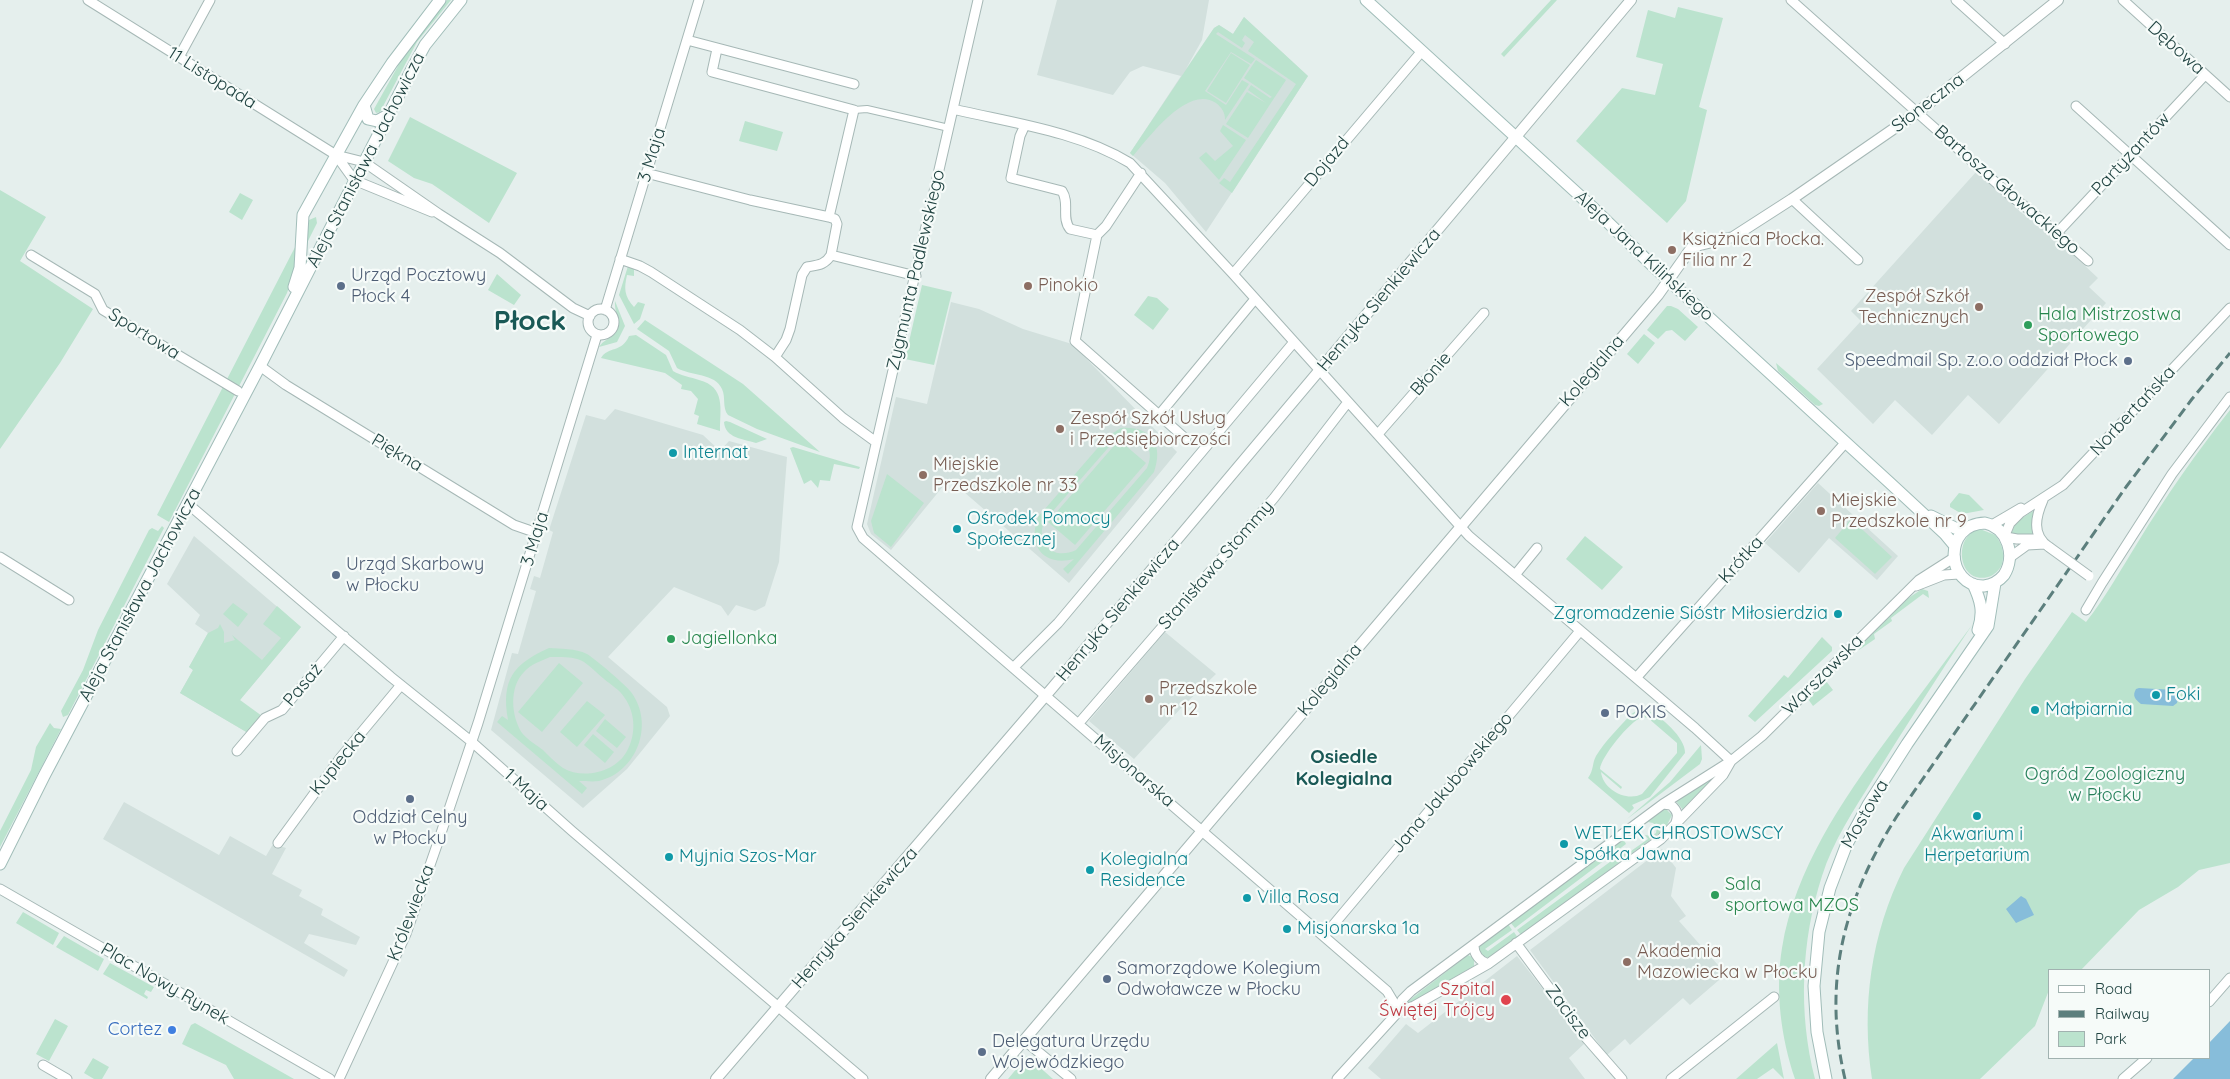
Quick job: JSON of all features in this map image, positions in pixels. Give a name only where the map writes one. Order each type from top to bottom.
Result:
[{"type":"main road","name":"Aleja Stanisława Jachowicza","points":[[280,327],[300,268],[303,215],[364,105],[392,63],[440,0]]},
{"type":"main road","name":"Aleja Stanisława Jachowicza","points":[[0,864],[44,776],[188,504],[243,393],[260,366],[422,50],[461,0]]},
{"type":"main road","name":"Aleja Jana Kilińskiego","points":[[1366,0],[1922,512],[1955,552]]},
{"type":"main road","points":[[364,105],[368,119],[377,121],[388,115]]},
{"type":"main road","name":"Aleja Jana Kilińskiego","points":[[1922,512],[1950,526],[1964,528]]},
{"type":"main road","points":[[1978,523],[1992,525],[2005,536],[2009,558],[2005,573],[1995,583],[1985,586],[1973,584],[1959,574],[1955,552],[1964,528],[1978,523]]},
{"type":"main road","name":"Mostowa","points":[[1826,1079],[1817,1032],[1814,986],[1818,937],[1830,888],[1846,846],[1868,806],[1965,657],[1988,626],[1995,583]]},
{"type":"main road","name":"Mostowa","points":[[1965,657],[1982,618],[1980,599],[1973,584]]},
{"type":"street","name":"11 Listopada","points":[[88,0],[336,155],[364,162],[439,214],[500,253],[573,308],[590,316]]},
{"type":"street","points":[[179,57],[210,0]]},
{"type":"street","name":"3 Maja","points":[[605,310],[699,0]]},
{"type":"street","name":"Zygmunta Padlewskiego","points":[[863,538],[857,527],[978,0]]},
{"type":"street","name":"Henryka Sienkiewicza","points":[[716,1079],[1046,695],[1631,0]]},
{"type":"street","name":"Bartosza Głowackiego","points":[[1791,0],[2012,197],[2088,261]]},
{"type":"street","points":[[1956,0],[2005,44]]},
{"type":"street","name":"Słoneczna","points":[[1692,247],[1733,238],[1918,112],[2058,0]]},
{"type":"street","name":"Dębowa","points":[[2123,0],[2230,97]]},
{"type":"street","points":[[687,40],[854,84]]},
{"type":"street","points":[[717,49],[712,72],[854,110],[867,109],[949,128]]},
{"type":"street","name":"Dojazd","points":[[1233,274],[1422,51]]},
{"type":"street","name":"Partyzantów","points":[[2057,233],[2205,75]]},
{"type":"street","points":[[2076,106],[2230,245]]},
{"type":"street","points":[[953,109],[1024,125],[1101,147],[1130,163],[1233,274],[1469,536],[1731,761]]},
{"type":"street","points":[[829,217],[854,110]]},
{"type":"street","points":[[1024,125],[1011,178],[1062,191],[1066,198],[1067,225],[1070,229],[1096,235]]},
{"type":"street","name":"11 Listopada","points":[[336,155],[354,180],[439,214]]},
{"type":"street","points":[[646,173],[750,200],[835,219],[837,224],[831,255],[828,261],[823,264],[807,267],[804,270],[790,329],[786,340],[775,357]]},
{"type":"street","points":[[1141,173],[1106,226],[1096,235],[1075,341],[1186,439]]},
{"type":"street","points":[[1792,198],[1858,260]]},
{"type":"street","name":"Kolegialna","points":[[991,1079],[1461,526],[1668,280],[1692,247]]},
{"type":"street","name":"Sportowa","points":[[31,255],[94,294],[103,310],[243,393]]},
{"type":"street","points":[[831,255],[916,276]]},
{"type":"street","points":[[620,259],[651,272],[740,330],[775,357],[843,418],[876,442]]},
{"type":"street","points":[[1158,414],[1255,299]]},
{"type":"street","name":"Norbertańska","points":[[1992,525],[2021,508],[2043,500],[2063,485],[2230,308]]},
{"type":"street","points":[[597,310],[605,310],[613,318],[613,326],[605,335],[597,335],[589,328],[590,316],[597,310]]},
{"type":"street","name":"Błonie","points":[[1378,434],[1484,313]]},
{"type":"street","name":"3 Maja","points":[[472,742],[597,335]]},
{"type":"street","points":[[1014,667],[1058,623],[1294,342]]},
{"type":"street","name":"Piękna","points":[[260,366],[286,385],[514,525],[537,532]]},
{"type":"street","points":[[2086,610],[2172,474],[2230,397]]},
{"type":"street","name":"Stanisława Stommy","points":[[1079,723],[1274,498],[1348,402]]},
{"type":"street","name":"Krótka","points":[[1636,678],[1846,442]]},
{"type":"street","points":[[2043,500],[2036,523],[2045,543]]},
{"type":"street","name":"1 Maja","points":[[188,504],[401,685],[472,742],[572,831],[863,1079]]},
{"type":"street","points":[[2030,506],[2014,519],[2005,536],[2045,543],[2089,576],[2102,582]]},
{"type":"street","name":"Misjonarska","points":[[863,538],[1387,991],[1398,1011]]},
{"type":"street","points":[[2009,558],[2027,545],[2045,543]]},
{"type":"street","points":[[1516,575],[1538,548]]},
{"type":"street","name":"Warszawska","points":[[1731,761],[1762,736],[1914,586],[1926,575],[1946,564],[1955,552]]},
{"type":"street","points":[[0,556],[69,600]]},
{"type":"street","name":"Warszawska","points":[[1914,586],[1944,575],[1959,574]]},
{"type":"street","name":"Jana Jakubowskiego","points":[[1324,936],[1580,631]]},
{"type":"street","name":"Pasaż","points":[[237,751],[265,718],[282,710],[344,636]]},
{"type":"street","name":"Kupiecka","points":[[278,843],[341,757],[401,685]]},
{"type":"street","name":"Królewiecka","points":[[338,1079],[406,934],[472,742]]},
{"type":"street","points":[[1337,1079],[1398,1011],[1402,1000],[1411,991],[1663,804],[1731,761]]},
{"type":"street","points":[[1398,1011],[1414,1006],[1488,964],[1661,839],[1723,775],[1731,761]]},
{"type":"street","points":[[1663,804],[1671,804],[1675,809],[1678,815],[1675,825]]},
{"type":"street","name":"Plac Nowy Rynek","points":[[0,889],[330,1079]]},
{"type":"street","name":"Zacisze","points":[[1516,944],[1587,1039],[1622,1079]]},
{"type":"street","points":[[1474,946],[1477,956],[1481,961],[1488,964]]},
{"type":"street","points":[[2210,1001],[2230,978]]},
{"type":"street","points":[[1671,1079],[1774,997]]},
{"type":"street","points":[[1024,1040],[1071,1079]]},
{"type":"street","points":[[2123,1079],[2146,1059]]},
{"type":"street","points":[[44,1064],[67,1079]]},
{"type":"shaded area","points":[[1057,0],[1209,0],[1202,40],[1186,69],[1214,28],[1219,25],[1233,34],[1244,17],[1308,76],[1206,232],[1165,183],[1130,153],[1181,76],[1143,66],[1130,72],[1113,95],[1037,75]]},
{"type":"shaded area","name":"Zespół Szkół Technicznych","points":[[1976,172],[2023,214],[2035,219],[2098,278],[2089,287],[2106,303],[1999,424],[1968,395],[1932,435],[1895,400],[1873,424],[1817,369],[1861,321],[1851,311]]},
{"type":"shaded area","name":"Zespół Szkół Usług i Przedsiębiorczości","points":[[951,302],[979,309],[1023,329],[1072,344],[1177,452],[1069,583],[949,479],[891,550],[871,534],[867,524],[896,397],[927,404]]},
{"type":"shaded area","points":[[615,409],[703,435],[720,451],[729,441],[787,457],[779,562],[765,606],[755,611],[736,605],[728,616],[721,606],[674,587],[608,657],[667,707],[670,716],[627,769],[583,808],[491,730],[512,653],[518,654],[536,591],[530,589],[534,576],[540,578],[553,532],[549,530],[586,415],[605,420]]},
{"type":"shaded area","name":"Miejskie Przedszkole nr 9","points":[[1818,483],[1898,556],[1877,580],[1829,538],[1799,573],[1765,543]]},
{"type":"shaded area","points":[[194,536],[301,627],[240,700],[248,733],[180,693],[193,670],[189,667],[208,633],[195,624],[200,615],[167,584]]},
{"type":"shaded area","name":"Przedszkole nr 12","points":[[1165,632],[1216,674],[1182,707],[1134,759],[1089,721]]},
{"type":"shaded area","points":[[124,802],[219,855],[230,836],[266,856],[273,844],[286,848],[272,874],[302,890],[299,896],[323,909],[321,915],[360,937],[356,945],[309,934],[304,943],[348,970],[344,977],[103,839]]},
{"type":"shaded area","name":"Akademia Mazowiecka w Płocku","points":[[1662,849],[1676,868],[1671,896],[1686,916],[1679,921],[1726,974],[1690,1005],[1683,998],[1630,1045],[1625,1039],[1607,1055],[1530,950]]},
{"type":"shaded area","name":"Szpital Świętej Trójcy","points":[[1517,956],[1585,1043],[1569,1058],[1585,1079],[1381,1079],[1368,1068],[1406,1024],[1418,1033]]},
{"type":"green space","points":[[447,0],[451,0],[417,42],[380,112],[376,113],[374,109],[403,57]]},
{"type":"green space","points":[[1551,0],[1557,0],[1504,57],[1501,54]]},
{"type":"green space","points":[[1678,7],[1723,18],[1699,107],[1707,110],[1686,201],[1667,223],[1576,141],[1622,88],[1655,95],[1663,64],[1636,57],[1648,10],[1675,18]]},
{"type":"green space","points":[[1244,17],[1308,76],[1232,193],[1219,183],[1224,178],[1230,182],[1296,84],[1248,51],[1254,42],[1245,35],[1242,40],[1245,43],[1242,48],[1218,32],[1216,34],[1255,59],[1251,64],[1231,52],[1205,91],[1226,105],[1242,80],[1249,84],[1225,120],[1223,110],[1216,103],[1205,99],[1193,101],[1170,115],[1133,156],[1130,153],[1214,28],[1219,25],[1233,34]]},
{"type":"green space","points":[[1231,53],[1250,65],[1226,103],[1207,91]]},
{"type":"green space","points":[[1256,60],[1286,80],[1248,138],[1226,124],[1247,92],[1266,103],[1248,90],[1251,85],[1270,98],[1272,97],[1244,78]]},
{"type":"green space","points":[[410,117],[517,173],[489,223],[432,184],[414,178],[388,161]]},
{"type":"green space","points":[[745,121],[783,132],[777,151],[739,141]]},
{"type":"green space","points":[[1223,125],[1246,140],[1219,180],[1199,158],[1206,152],[1215,161],[1233,146],[1220,131]]},
{"type":"green space","points":[[0,190],[46,217],[20,261],[93,309],[60,363],[0,449]]},
{"type":"green space","points":[[240,193],[253,200],[242,220],[229,212]]},
{"type":"green space","points":[[316,217],[317,223],[297,263],[287,293],[169,522],[157,515],[309,220]]},
{"type":"green space","points":[[628,266],[634,269],[634,276],[627,275],[625,288],[627,295],[634,307],[638,302],[645,304],[640,319],[634,324],[619,295]]},
{"type":"green space","points":[[497,274],[521,295],[514,305],[488,290]]},
{"type":"green space","points":[[922,285],[952,292],[934,365],[905,359]]},
{"type":"green space","points":[[1148,296],[1157,298],[1169,309],[1153,330],[1134,315]]},
{"type":"green space","points":[[615,301],[625,326],[617,342],[599,347],[616,330],[618,322]]},
{"type":"green space","points":[[1667,306],[1678,309],[1698,327],[1685,341],[1672,330],[1666,331],[1658,339],[1647,330]]},
{"type":"green space","points":[[645,320],[743,384],[820,452],[757,429],[728,415],[725,409],[723,392],[719,384],[708,377],[677,368],[669,351],[637,329]]},
{"type":"green space","points":[[1644,334],[1655,343],[1638,364],[1627,354]]},
{"type":"green space","points":[[636,335],[666,355],[673,371],[708,383],[714,388],[720,400],[720,431],[697,424],[699,416],[694,414],[698,399],[691,391],[681,389],[682,385],[665,373],[601,358],[607,352],[623,345],[629,336]]},
{"type":"green space","points":[[1776,363],[1823,404],[1815,405],[1778,371]]},
{"type":"green space","name":"Ogród Zoologiczny w Płocku","points":[[2230,410],[2230,863],[2199,870],[2178,887],[2139,910],[2082,969],[2048,969],[2048,993],[2035,1026],[1980,1079],[1872,1079],[1868,1025],[1872,971],[1876,945],[1884,919],[1904,868],[2025,679],[2072,612],[2086,622],[2107,593],[2149,525],[2194,458]]},
{"type":"green space","points":[[726,421],[767,439],[756,443],[731,435],[725,427],[724,422]]},
{"type":"green space","points":[[1121,428],[1140,430],[1147,434],[1156,445],[1157,462],[1154,472],[1068,574],[1063,569],[1074,559],[1063,561],[1047,557],[1037,545],[1035,527],[1038,517],[1108,436]],"holes":[[[1133,435],[1146,444],[1150,452],[1147,468],[1076,550],[1060,553],[1048,548],[1042,536],[1045,520],[1115,440]]]},
{"type":"green space","points":[[1119,440],[1146,463],[1075,545],[1048,522]]},
{"type":"green space","points":[[793,447],[860,467],[859,469],[834,464],[830,481],[820,480],[818,488],[811,480],[804,484],[790,448]]},
{"type":"green space","points":[[887,474],[924,503],[891,547],[874,533],[871,521]]},
{"type":"green space","points":[[1959,493],[1969,495],[1984,510],[1962,514],[1950,507],[1950,504]]},
{"type":"green space","points":[[2033,511],[2033,534],[2022,536],[2011,534],[2016,522]]},
{"type":"green space","points":[[1851,519],[1892,557],[1875,574],[1835,538]]},
{"type":"green space","points":[[162,526],[164,528],[68,715],[63,717],[61,711],[83,670],[98,630],[149,530],[152,528],[158,531]]},
{"type":"green space","points":[[1980,529],[1995,535],[2003,553],[2001,566],[1988,577],[1978,577],[1970,574],[1962,558],[1965,540],[1971,533]]},
{"type":"green space","points":[[1585,536],[1623,567],[1602,590],[1566,559]]},
{"type":"green space","points":[[1922,589],[1928,591],[1929,598],[1923,594],[1891,618],[1892,621],[1874,634],[1875,639],[1859,650],[1860,646],[1907,599]]},
{"type":"green space","points":[[233,603],[248,614],[238,627],[223,614]]},
{"type":"green space","points":[[277,606],[301,627],[240,700],[262,716],[248,733],[180,693],[193,670],[189,667],[208,633],[218,628],[220,624],[224,632],[224,643],[235,640],[232,635],[262,660],[281,638],[263,624]]},
{"type":"green space","points":[[1972,625],[1859,802],[1838,838],[1827,863],[1815,901],[1806,951],[1804,977],[1806,1029],[1815,1079],[1795,1079],[1783,1031],[1779,981],[1782,948],[1788,919],[1798,891],[1809,863],[1854,786]]},
{"type":"green space","points":[[1822,637],[1832,647],[1832,651],[1755,722],[1748,716],[1784,675],[1788,678]]},
{"type":"green space","points":[[549,648],[573,650],[587,654],[631,692],[638,705],[641,718],[641,732],[638,745],[632,757],[623,768],[612,776],[599,781],[579,781],[587,788],[582,794],[497,722],[502,716],[508,720],[506,694],[512,675],[526,660]],"holes":[[[550,657],[572,658],[584,662],[618,690],[628,703],[633,717],[630,745],[622,758],[607,769],[589,773],[571,772],[555,762],[526,737],[518,726],[513,702],[519,678],[527,669]]]},
{"type":"green space","points":[[559,663],[583,683],[542,732],[518,712]]},
{"type":"green space","points":[[1826,681],[1833,690],[1813,706],[1808,699]]},
{"type":"green space","points":[[587,701],[605,715],[577,747],[560,732]]},
{"type":"green space","points":[[1646,710],[1665,722],[1677,734],[1685,753],[1650,797],[1632,805],[1634,808],[1629,813],[1588,778],[1600,750],[1630,715],[1636,711]],"holes":[[[1642,717],[1648,718],[1677,743],[1677,753],[1642,794],[1630,796],[1617,793],[1606,784],[1601,772],[1621,789],[1622,787],[1600,769],[1602,763],[1611,748],[1631,725]]]},
{"type":"green space","points":[[605,719],[626,737],[617,748],[596,731]]},
{"type":"green space","points":[[50,723],[54,728],[61,729],[0,847],[0,831],[31,770],[36,747]]},
{"type":"green space","points":[[593,734],[614,752],[605,763],[584,745]]},
{"type":"green space","points":[[1701,745],[1702,759],[1700,764],[1627,819],[1670,782]]},
{"type":"green space","points":[[1721,770],[1712,783],[1683,810],[1676,801]]},
{"type":"green space","points":[[1663,809],[1672,815],[1665,829],[1521,935],[1517,930],[1629,848],[1631,851],[1648,839],[1645,835],[1651,836],[1656,833],[1657,827],[1653,823],[1648,822],[1643,825],[1642,831],[1640,828],[1624,840],[1626,844],[1515,928],[1510,922]]},
{"type":"green space","points":[[23,912],[59,933],[53,945],[16,923]]},
{"type":"green space","points":[[1508,924],[1512,930],[1485,949],[1488,951],[1514,932],[1518,938],[1490,957],[1485,958],[1479,951],[1479,947]]},
{"type":"green space","points":[[64,936],[104,959],[98,971],[56,947]]},
{"type":"green space","points":[[1468,955],[1474,958],[1474,966],[1412,1002],[1407,1002]]},
{"type":"green space","points":[[110,963],[154,987],[151,992],[146,990],[144,994],[148,997],[147,999],[103,974]]},
{"type":"green space","points":[[55,1019],[68,1026],[49,1061],[36,1054]]},
{"type":"green space","points":[[195,1023],[294,1079],[234,1079],[226,1065],[182,1044],[191,1025]]},
{"type":"green space","points":[[1777,1043],[1784,1079],[1773,1068],[1757,1079],[1736,1079]]},
{"type":"green space","points":[[1027,1056],[1053,1079],[1008,1079]]},
{"type":"green space","points":[[93,1058],[109,1067],[102,1079],[94,1079],[84,1073]]},
{"type":"water","name":"Foki","points":[[2136,689],[2175,690],[2178,698],[2177,703],[2173,706],[2141,704],[2134,696]]},
{"type":"water","points":[[2021,896],[2026,899],[2034,915],[2016,923],[2006,909]]},
{"type":"water","points":[[2230,1021],[2230,1079],[2173,1079],[2193,1059],[2210,1059],[2210,1042]]},
{"type":"railway","points":[[1845,1079],[1838,1043],[1837,975],[1842,942],[1851,910],[1863,879],[1879,847],[1897,816],[2126,487],[2192,399],[2230,353]]},
{"type":"place","name":"Książnica Płocka. Filia nr 2","points":[[1672,250]]},
{"type":"place","name":"Urząd Pocztowy Płock 4","points":[[341,286]]},
{"type":"place","name":"Pinokio","points":[[1028,286]]},
{"type":"place","name":"Zespół Szkół Technicznych","points":[[1979,307]]},
{"type":"place","name":"Hala Mistrzostwa Sportowego","points":[[2028,325]]},
{"type":"place","name":"Speedmail Sp. z.o.o oddział Płock","points":[[2128,361]]},
{"type":"place","name":"Zespół Szkół Usług i Przedsiębiorczości","points":[[1060,429]]},
{"type":"place","name":"Internat","points":[[673,453]]},
{"type":"place","name":"Miejskie Przedszkole nr 33","points":[[923,475]]},
{"type":"place","name":"Miejskie Przedszkole nr 9","points":[[1821,511]]},
{"type":"place","name":"Ośrodek Pomocy Społecznej","points":[[957,529]]},
{"type":"place","name":"Urząd Skarbowy w Płocku","points":[[336,575]]},
{"type":"place","name":"Zgromadzenie Sióstr Miłosierdzia","points":[[1838,614]]},
{"type":"place","name":"Jagiellonka","points":[[671,639]]},
{"type":"place","name":"Foki","points":[[2156,695]]},
{"type":"place","name":"Przedszkole nr 12","points":[[1149,699]]},
{"type":"place","name":"Małpiarnia","points":[[2035,710]]},
{"type":"place","name":"POKIS","points":[[1605,713]]},
{"type":"place","name":"Oddział Celny w Płocku","points":[[410,799]]},
{"type":"place","name":"Akwarium i Herpetarium","points":[[1977,816]]},
{"type":"place","name":"WETLEK CHROSTOWSCY Spółka Jawna","points":[[1564,844]]},
{"type":"place","name":"Myjnia Szos-Mar","points":[[669,857]]},
{"type":"place","name":"Kolegialna Residence","points":[[1090,870]]},
{"type":"place","name":"Sala sportowa MZOS","points":[[1715,895]]},
{"type":"place","name":"Villa Rosa","points":[[1247,898]]},
{"type":"place","name":"Misjonarska 1a","points":[[1287,929]]},
{"type":"place","name":"Akademia Mazowiecka w Płocku","points":[[1627,962]]},
{"type":"place","name":"Samorządowe Kolegium Odwoławcze w Płocku","points":[[1107,979]]},
{"type":"place","name":"Szpital Świętej Trójcy","points":[[1506,1000]]},
{"type":"place","name":"Cortez","points":[[172,1030]]},
{"type":"place","name":"Delegatura Urzędu Wojewódzkiego","points":[[982,1052]]},
{"type":"district","name":"Płock","points":[[530,322]]},
{"type":"district","name":"Osiedle Kolegialna","points":[[1344,768]]}]
